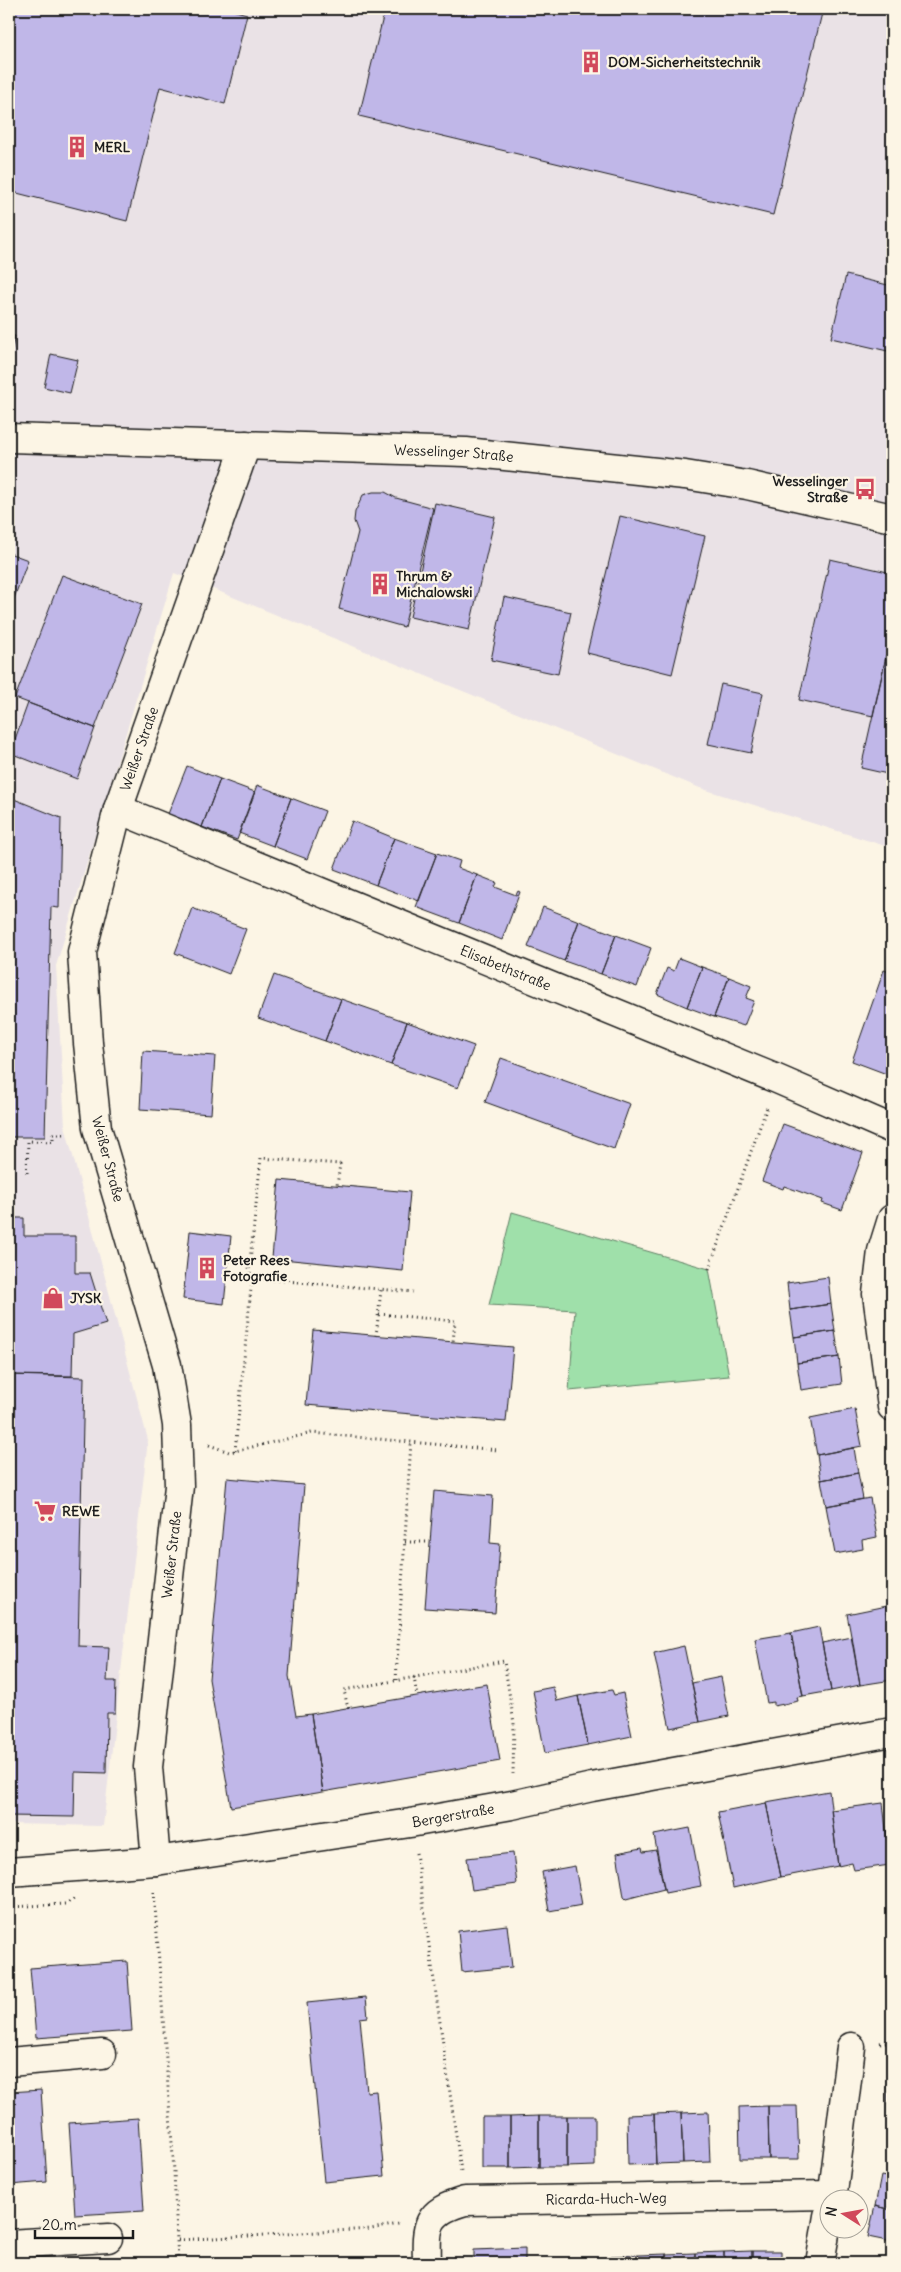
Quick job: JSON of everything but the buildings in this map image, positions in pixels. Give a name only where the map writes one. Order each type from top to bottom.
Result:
[{"type":"street","name":"Wesselinger Straße","points":[[9,438],[466,452],[685,475],[747,485],[892,518]]},
{"type":"street","name":"Weißer Straße","points":[[156,1861],[148,1767],[179,1486],[178,1433],[167,1366],[98,1128],[88,1043],[82,952],[118,809],[246,445]]},
{"type":"street","name":"Elisabethstraße","points":[[118,809],[777,1078],[892,1129]]},
{"type":"street","points":[[892,1219],[882,1251],[877,1294],[892,1407]]},
{"type":"street","name":"Bergerstraße","points":[[9,1872],[156,1861],[410,1823],[512,1805],[592,1787],[892,1732]]},
{"type":"street","points":[[833,2190],[851,2047]]},
{"type":"street","points":[[9,2062],[102,2054]]},
{"type":"street","name":"Ricarda-Huch-Weg","points":[[432,2218],[443,2207],[465,2201],[818,2204]]},
{"type":"street","points":[[428,2263],[426,2236],[432,2218]]},
{"type":"street","points":[[9,2244],[108,2238]]},
{"type":"street","points":[[820,2263],[824,2240]]},
{"type":"path","points":[[709,1269],[777,1078]]},
{"type":"path","points":[[27,1173],[28,1141],[53,1142],[54,1134],[70,1134],[98,1128]]},
{"type":"path","points":[[235,1451],[252,1278],[249,1270],[261,1158],[340,1164],[336,1186]]},
{"type":"path","points":[[252,1278],[413,1292]]},
{"type":"path","points":[[376,1336],[381,1290]]},
{"type":"path","points":[[379,1314],[454,1321],[453,1342]]},
{"type":"path","points":[[178,1433],[229,1452],[312,1433],[498,1450]]},
{"type":"path","points":[[396,1680],[411,1442]]},
{"type":"path","points":[[405,1542],[430,1542]]},
{"type":"path","points":[[348,1709],[344,1690],[504,1661],[514,1723],[512,1805]]},
{"type":"path","points":[[414,1677],[417,1696]]},
{"type":"path","points":[[410,1823],[420,1870],[465,2201]]},
{"type":"path","points":[[156,1861],[154,1897],[178,2240],[178,2263]]},
{"type":"path","points":[[178,2240],[371,2229],[432,2218]]},
{"type":"shaded area","points":[[9,9],[892,9],[892,848],[700,788],[174,573],[56,966],[65,1126],[148,1440],[103,1826],[9,1824]]},
{"type":"green space","points":[[512,1212],[709,1269],[729,1376],[569,1391],[575,1310],[489,1305]]},
{"type":"place","name":"DOM-Sicherheitstechnik","points":[[591,62]]},
{"type":"place","name":"MERL","points":[[77,147]]},
{"type":"place","name":"Wesselinger Straße","points":[[865,489]]},
{"type":"place","name":"Thrum & Michalowski","points":[[380,584]]},
{"type":"place","name":"Peter Rees Fotografie","points":[[207,1268]]},
{"type":"place","name":"JYSK","points":[[53,1298]]},
{"type":"place","name":"REWE","points":[[45,1511]]}]
